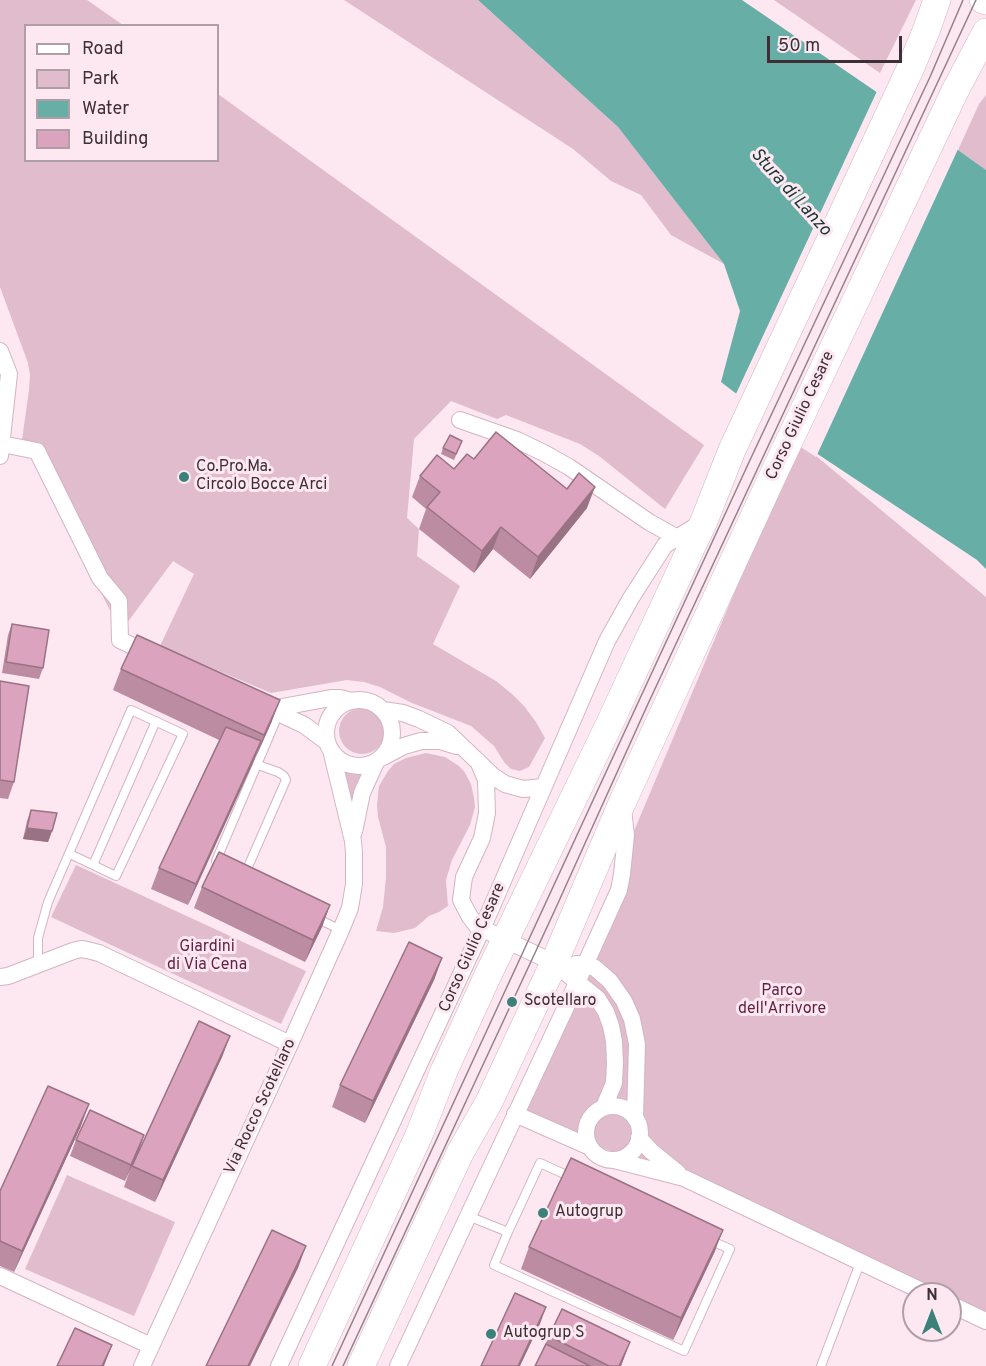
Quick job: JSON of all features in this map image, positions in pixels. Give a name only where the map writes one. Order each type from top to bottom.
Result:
[{"type":"main road","name":"Corso Giulio Cesare","points":[[312,1366],[419,1136],[493,934],[608,726],[684,542],[704,521],[732,450],[911,67],[937,0]]},
{"type":"main road","name":"Corso Giulio Cesare","points":[[361,1366],[460,1153],[490,1100],[554,963],[622,803],[774,472],[955,91],[986,32]]},
{"type":"street","points":[[0,351],[9,374],[1,450],[37,451],[100,578],[119,601],[120,640],[165,661]]},
{"type":"street","points":[[460,420],[517,440],[544,453],[569,467],[649,522],[684,542]]},
{"type":"street","name":"Corso Giulio Cesare","points":[[279,1366],[493,934],[543,787],[612,631],[665,545],[684,542]]},
{"type":"street","points":[[239,695],[304,725],[329,746],[336,757],[351,765],[368,765],[404,746],[421,741],[440,741],[464,748]]},
{"type":"street","points":[[275,711],[332,698],[368,701],[383,710],[392,725],[392,742],[379,759]]},
{"type":"street","points":[[329,746],[326,733],[331,717],[336,710],[351,701]]},
{"type":"street","points":[[383,710],[403,713],[448,733],[505,784],[523,789],[543,787]]},
{"type":"street","name":"Via Rocco Scotellaro","points":[[142,1366],[350,908],[354,885],[353,841],[329,746]]},
{"type":"street","name":"Via Rocco Scotellaro","points":[[353,841],[362,793],[379,759]]},
{"type":"street","points":[[478,761],[486,780],[487,813],[482,838],[464,877],[461,900],[473,922],[554,963],[598,999],[606,1012],[614,1041],[614,1083],[604,1107]]},
{"type":"street","points":[[398,1366],[619,890],[626,835],[622,803]]},
{"type":"street","points":[[0,978],[81,949],[95,952],[290,1044]]},
{"type":"street","points":[[554,963],[585,964],[603,973],[624,1001],[632,1019],[637,1044],[635,1118],[640,1132],[633,1151],[621,1159],[614,1160]]},
{"type":"street","points":[[590,1148],[585,1134],[588,1120],[598,1110],[618,1106],[635,1118]]},
{"type":"street","points":[[515,1114],[590,1148],[600,1157],[684,1178],[902,1282]]},
{"type":"street","points":[[639,1138],[684,1178]]},
{"type":"street","points":[[0,1276],[151,1346]]},
{"type":"street","points":[[962,1310],[986,1321]]},
{"type":"lane","points":[[38,965],[38,938],[48,902],[131,710],[183,734],[116,876],[70,854]]},
{"type":"lane","points":[[222,870],[216,865],[216,859],[258,765],[275,711]]},
{"type":"lane","points":[[93,865],[156,721]]},
{"type":"lane","points":[[242,880],[285,780],[284,776],[278,772],[258,765]]},
{"type":"lane","points":[[232,875],[252,885]]},
{"type":"lane","points":[[302,910],[341,930]]},
{"type":"lane","points":[[582,1182],[540,1163],[494,1265],[684,1351],[730,1249],[699,1235]]},
{"type":"lane","points":[[468,1216],[508,1232]]},
{"type":"lane","points":[[821,1366],[860,1263]]},
{"type":"green space","points":[[0,0],[87,0],[122,24],[24,24],[24,162],[219,162],[219,95],[704,445],[665,509],[599,456],[580,444],[506,415],[497,419],[451,401],[414,439],[407,518],[419,529],[417,556],[460,586],[433,644],[496,681],[512,694],[536,722],[545,738],[529,767],[520,771],[511,769],[494,746],[471,726],[412,703],[380,687],[347,680],[271,693],[160,646],[194,574],[173,561],[127,623],[113,616],[22,440],[30,375],[28,363],[0,287]]},
{"type":"green space","points":[[344,0],[478,0],[618,127],[724,264],[671,235],[641,195],[611,181],[573,149]]},
{"type":"green space","points":[[774,0],[916,0],[880,73]]},
{"type":"green space","points":[[986,95],[986,170],[958,150],[979,104]]},
{"type":"green space","name":"Parco dell'Arrivore","points":[[798,441],[986,597],[986,1319],[962,1308],[962,1282],[908,1282],[716,1192],[515,1114]]},
{"type":"green space","points":[[362,708],[378,715],[385,731],[378,747],[362,754],[346,747],[339,731],[346,715]]},
{"type":"green space","points":[[426,753],[445,757],[459,766],[471,784],[474,798],[475,807],[470,825],[452,860],[446,880],[448,906],[429,916],[415,928],[394,933],[376,931],[383,907],[386,878],[386,847],[377,805],[379,786],[394,764]]},
{"type":"green space","points":[[346,769],[362,773],[355,788],[353,801],[350,801]]},
{"type":"green space","name":"Giardini di Via Cena","points":[[76,865],[306,971],[281,1024],[51,917]]},
{"type":"green space","points":[[67,1175],[175,1222],[134,1316],[25,1269]]},
{"type":"water","name":"Stura di Lanzo","points":[[478,0],[742,0],[986,170],[986,569],[977,560],[798,441],[721,382],[740,311],[724,264],[618,127]]},
{"type":"pier","points":[[878,89],[959,147],[816,457],[735,396]]},
{"type":"building","points":[[496,432],[567,489],[579,473],[595,487],[538,557],[501,527],[482,551],[427,507],[440,492],[420,476],[437,455],[454,469],[467,454],[474,459]]},
{"type":"building","points":[[450,435],[462,441],[456,454],[443,448]]},
{"type":"building","points":[[12,624],[49,630],[43,668],[6,662]]},
{"type":"building","points":[[137,635],[280,700],[264,735],[121,669]]},
{"type":"building","points":[[0,681],[29,686],[14,782],[0,780]]},
{"type":"building","points":[[226,727],[261,741],[196,884],[159,868]]},
{"type":"building","points":[[31,810],[57,813],[52,831],[27,828]]},
{"type":"building","points":[[219,852],[330,905],[313,940],[202,887]]},
{"type":"building","points":[[409,942],[442,958],[373,1101],[340,1085]]},
{"type":"building","points":[[199,1021],[230,1036],[163,1180],[132,1166]]},
{"type":"building","points":[[48,1086],[89,1104],[22,1251],[0,1241],[0,1191]]},
{"type":"building","points":[[90,1110],[144,1135],[131,1165],[76,1140]]},
{"type":"building","points":[[571,1158],[723,1230],[681,1318],[529,1247]]},
{"type":"building","points":[[272,1230],[306,1246],[248,1366],[206,1366]]},
{"type":"building","points":[[515,1293],[546,1307],[518,1366],[481,1366]]},
{"type":"building","points":[[562,1309],[630,1342],[619,1366],[609,1366],[549,1336]]},
{"type":"building","points":[[75,1328],[112,1345],[102,1366],[57,1366]]},
{"type":"building","points":[[546,1344],[590,1366],[535,1366]]},
{"type":"tram line","points":[[332,1366],[750,460],[930,77],[963,0]]},
{"type":"tram line","points":[[343,1366],[976,0]]},
{"type":"place","name":"Co.Pro.Ma. Circolo Bocce Arci","points":[[184,477]]},
{"type":"place","name":"Scotellaro","points":[[512,1002]]},
{"type":"place","name":"Autogrup","points":[[543,1213]]},
{"type":"place","name":"Autogrup S","points":[[491,1334]]}]
